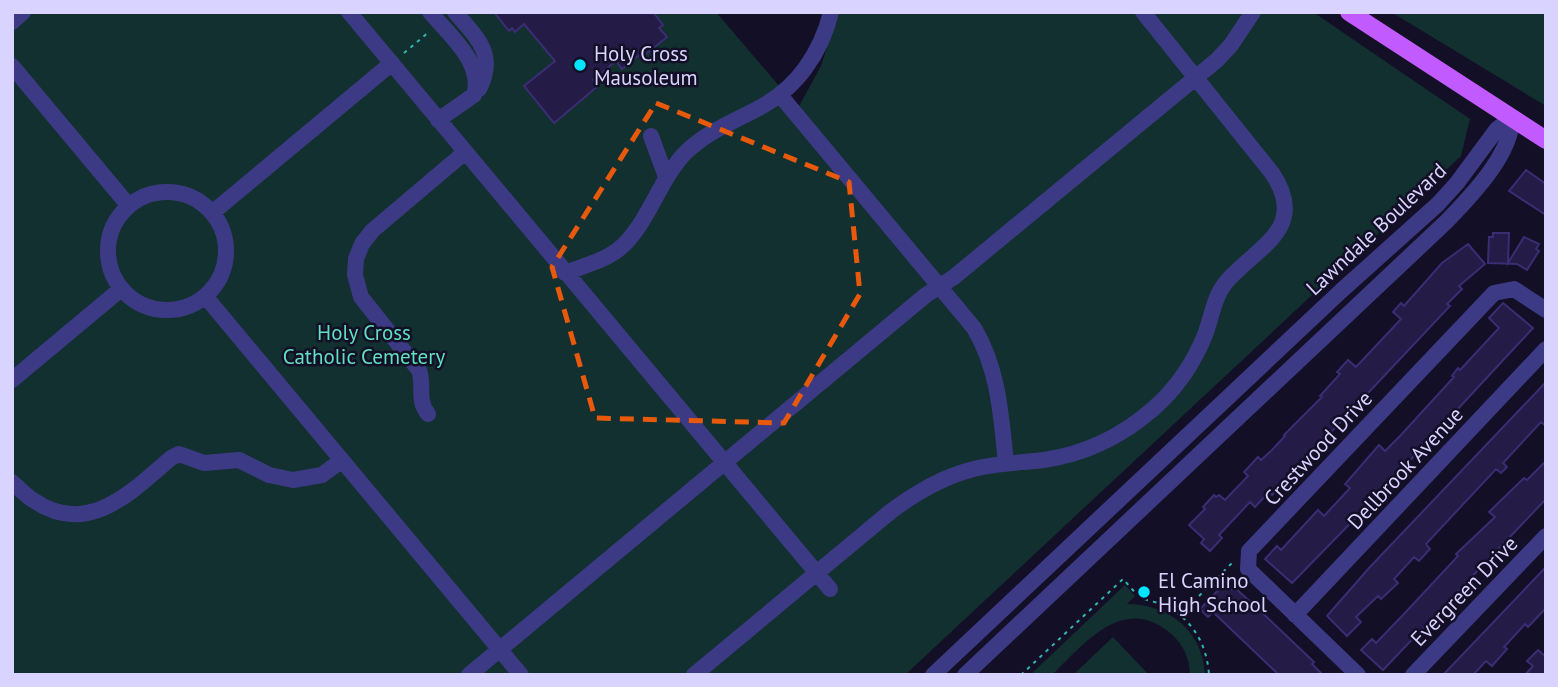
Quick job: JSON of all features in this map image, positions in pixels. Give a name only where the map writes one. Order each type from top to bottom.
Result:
[{"type":"main road","points":[[1349,12],[1546,140]]},
{"type":"street","points":[[12,22],[23,12]]},
{"type":"street","points":[[438,120],[474,95],[484,79],[486,69],[485,51],[455,12]]},
{"type":"street","points":[[565,273],[603,259],[627,241],[666,177],[685,153],[709,133],[762,107],[780,94],[810,62],[821,43],[831,12]]},
{"type":"street","points":[[694,675],[890,512],[917,493],[968,470],[1043,460],[1079,452],[1113,438],[1143,417],[1168,394],[1188,368],[1223,286],[1266,247],[1280,229],[1284,204],[1278,183],[1143,12]]},
{"type":"street","points":[[469,675],[926,295],[954,277],[1195,78],[1224,52],[1253,12]]},
{"type":"street","points":[[349,13],[830,589]]},
{"type":"street","points":[[435,18],[475,70],[477,83],[474,95]]},
{"type":"street","points":[[212,213],[392,63]]},
{"type":"street","points":[[12,66],[129,206]]},
{"type":"street","points":[[780,94],[967,318],[987,352],[998,393],[1006,463]]},
{"type":"street","name":"Lawndale Boulevard","points":[[933,675],[1322,309],[1438,204],[1463,176],[1497,129],[1512,118]]},
{"type":"street","name":"Lawndale Boulevard","points":[[965,675],[1447,221],[1474,191],[1504,149],[1509,139],[1512,118]]},
{"type":"street","points":[[651,136],[666,177]]},
{"type":"street","points":[[428,415],[420,400],[422,378],[419,370],[361,297],[355,275],[356,259],[372,230],[464,153]]},
{"type":"street","points":[[172,192],[191,197],[212,213],[225,240],[225,261],[219,279],[205,296],[179,309],[160,310],[140,304],[121,289],[111,271],[107,249],[112,228],[129,206],[145,196],[172,192]]},
{"type":"street","points":[[12,380],[121,289]]},
{"type":"street","name":"Crestwood Drive","points":[[1358,675],[1248,569],[1250,551],[1494,293],[1514,289],[1546,310]]},
{"type":"street","points":[[205,296],[521,675]]},
{"type":"street","name":"Dellbrook Avenue","points":[[1296,615],[1546,349]]},
{"type":"street","points":[[12,482],[26,496],[47,508],[81,514],[100,510],[117,502],[179,454],[204,463],[239,460],[269,475],[293,480],[316,477],[342,460]]},
{"type":"street","name":"Evergreen Drive","points":[[1413,675],[1546,536]]},
{"type":"path","points":[[392,63],[435,18]]},
{"type":"path","points":[[1181,614],[1233,563]]},
{"type":"path","points":[[1021,675],[1123,579],[1142,598],[1161,603],[1181,614],[1203,644],[1209,675]]},
{"type":"highlighted area","points":[[656,103],[849,182],[860,294],[784,423],[595,418],[552,267]]},
{"type":"green space","name":"Holy Cross Catholic Cemetery","points":[[12,12],[716,12],[798,108],[821,66],[838,12],[1313,12],[1470,119],[1461,156],[905,675],[12,675]]},
{"type":"green space","points":[[1391,12],[1546,12],[1546,106]]},
{"type":"green space","points":[[1125,585],[1135,596],[1127,604],[1157,609],[1170,615],[1191,633],[1203,659],[1205,675],[1190,675],[1186,655],[1171,633],[1148,621],[1133,619],[1117,622],[1103,629],[1052,675],[1030,675]]},
{"type":"green space","points":[[1113,637],[1149,675],[1073,675]]},
{"type":"building","name":"Holy Cross Mausoleum","points":[[494,12],[653,12],[663,25],[659,28],[667,37],[622,69],[616,61],[593,80],[598,86],[554,123],[524,86],[555,61],[524,24],[515,32],[512,28],[509,31]]},
{"type":"building","points":[[1526,170],[1546,184],[1546,215],[1509,191]]},
{"type":"building","points":[[1493,233],[1509,233],[1508,263],[1524,237],[1539,244],[1536,249],[1539,251],[1527,270],[1517,264],[1488,263],[1489,237],[1493,237]]},
{"type":"building","points":[[1468,244],[1485,264],[1459,286],[1462,289],[1447,304],[1450,306],[1272,495],[1269,492],[1255,507],[1250,502],[1219,535],[1222,538],[1210,551],[1201,543],[1204,539],[1189,525],[1205,509],[1203,507],[1214,495],[1225,500],[1248,476],[1244,472],[1258,457],[1261,460],[1272,450],[1322,397],[1320,396],[1340,374],[1337,372],[1348,360],[1356,367],[1401,319],[1393,312],[1401,303],[1404,306],[1442,263]]},
{"type":"building","points":[[1503,303],[1533,328],[1292,583],[1265,559],[1277,546],[1281,550],[1318,510],[1324,516],[1350,488],[1345,484],[1379,445],[1385,451],[1400,436],[1454,377],[1452,376],[1458,368],[1460,370],[1499,328],[1489,318]]},
{"type":"building","points":[[1546,382],[1546,426],[1541,422],[1503,463],[1507,467],[1501,473],[1496,469],[1426,544],[1430,549],[1419,561],[1414,557],[1394,579],[1398,583],[1381,599],[1378,596],[1356,617],[1361,622],[1347,636],[1327,616],[1369,568]]},
{"type":"building","points":[[1546,461],[1546,499],[1383,670],[1361,650],[1372,639],[1376,643],[1458,556],[1456,554],[1495,517],[1489,512]]},
{"type":"building","points":[[1546,567],[1546,608],[1528,627],[1525,624],[1504,647],[1507,649],[1492,666],[1486,661],[1473,675],[1443,675]]},
{"type":"building","points":[[1225,583],[1232,590],[1234,587],[1255,606],[1314,662],[1312,664],[1323,675],[1279,675],[1213,612],[1208,617],[1200,609]]},
{"type":"building","points":[[1538,650],[1546,657],[1546,675],[1525,675],[1533,666],[1527,661]]},
{"type":"place","name":"Holy Cross Mausoleum","points":[[580,65]]},
{"type":"place","name":"El Camino High School","points":[[1144,592]]}]
